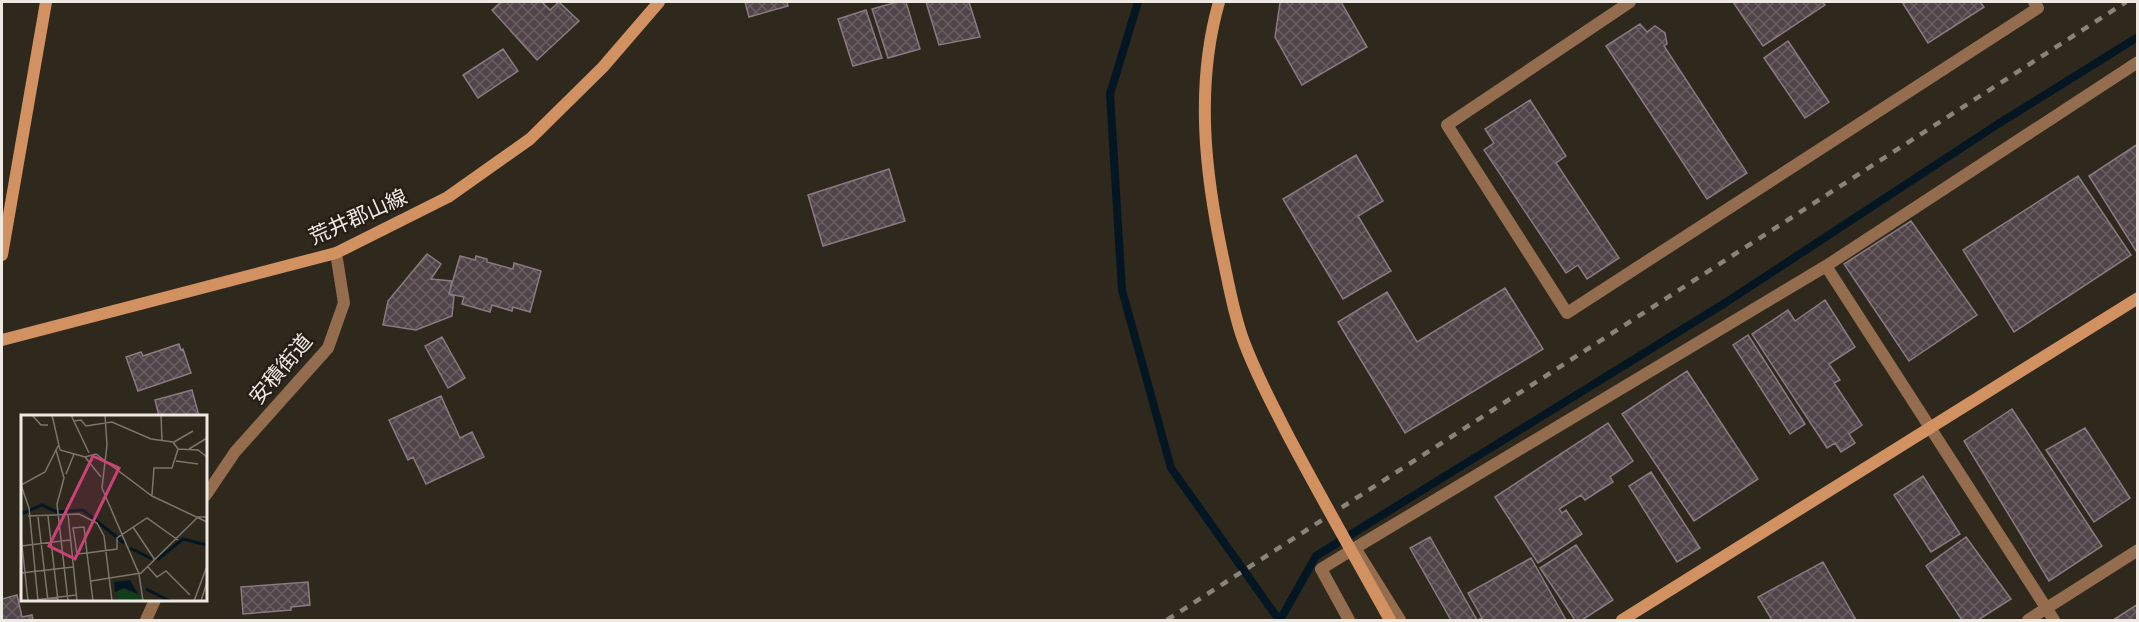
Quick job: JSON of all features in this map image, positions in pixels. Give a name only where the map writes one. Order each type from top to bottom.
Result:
[{"type":"street","points":[[2,255],[46,2]]},
{"type":"street","name":"荒井郡山線","points":[[2,340],[336,253],[448,197],[530,139],[603,68],[659,2]]},
{"type":"street","points":[[1219,2],[1207,56],[1206,164],[1229,287],[1243,340],[1258,377],[1318,493],[1390,621]]},
{"type":"street","points":[[1630,2],[1447,124],[1567,313],[2037,8],[2034,2]]},
{"type":"street","points":[[1349,621],[1321,569],[1826,266],[2138,62]]},
{"type":"street","name":"安積街道","points":[[207,494],[236,452],[328,348],[344,303],[336,253]]},
{"type":"street","points":[[1826,266],[2054,621]]},
{"type":"street","points":[[1622,621],[2138,298]]},
{"type":"street","points":[[1354,548],[1400,621]]},
{"type":"street","points":[[2028,621],[2138,550]]},
{"type":"street","points":[[146,621],[155,601]]},
{"type":"building","points":[[501,2],[542,2],[550,10],[559,2],[579,21],[537,60],[492,10]]},
{"type":"building","points":[[745,2],[787,2],[788,6],[749,17]]},
{"type":"building","points":[[897,2],[906,2],[920,49],[888,58],[872,9]]},
{"type":"building","points":[[926,2],[969,2],[980,37],[939,45]]},
{"type":"building","points":[[1282,2],[1341,2],[1367,47],[1302,85],[1275,37]]},
{"type":"building","points":[[1733,2],[1822,2],[1825,5],[1763,46]]},
{"type":"building","points":[[1902,2],[1980,2],[1984,7],[1928,43]]},
{"type":"building","points":[[866,10],[882,58],[853,66],[838,19]]},
{"type":"building","points":[[1640,24],[1647,32],[1655,26],[1665,33],[1667,44],[1664,46],[1747,173],[1707,199],[1606,46]]},
{"type":"building","points":[[1788,41],[1829,102],[1805,118],[1764,58]]},
{"type":"building","points":[[503,49],[518,71],[478,98],[463,75]]},
{"type":"building","points":[[1530,100],[1566,156],[1556,163],[1619,258],[1587,279],[1578,265],[1566,273],[1484,150],[1494,143],[1485,129]]},
{"type":"building","points":[[2138,144],[2138,254],[2089,176]]},
{"type":"building","points":[[1356,155],[1383,201],[1358,216],[1391,271],[1343,299],[1283,199]]},
{"type":"building","points":[[889,169],[905,221],[823,246],[808,195]]},
{"type":"building","points":[[2078,176],[2131,255],[2014,332],[1963,250]]},
{"type":"building","points":[[1911,221],[1977,315],[1909,361],[1844,264]]},
{"type":"building","points":[[427,254],[441,264],[431,279],[452,281],[449,294],[454,296],[452,316],[416,330],[383,325],[388,301]]},
{"type":"building","points":[[460,256],[475,260],[476,256],[487,259],[487,262],[513,269],[514,263],[541,271],[530,312],[513,307],[512,311],[492,305],[490,312],[462,304],[464,297],[449,294]]},
{"type":"building","points":[[1505,288],[1543,349],[1405,433],[1338,322],[1387,292],[1417,342]]},
{"type":"building","points":[[1825,300],[1855,347],[1829,364],[1840,380],[1834,383],[1862,425],[1849,434],[1855,443],[1841,452],[1835,443],[1827,448],[1752,334],[1788,310],[1795,321]]},
{"type":"building","points":[[1748,335],[1805,424],[1790,434],[1733,345]]},
{"type":"building","points":[[442,337],[465,378],[448,388],[425,346]]},
{"type":"building","points":[[179,344],[191,373],[138,391],[126,357],[141,352],[143,356]]},
{"type":"building","points":[[1687,371],[1758,479],[1694,521],[1622,414]]},
{"type":"building","points":[[192,390],[199,415],[159,415],[155,400]]},
{"type":"building","points":[[441,396],[460,438],[472,432],[484,457],[426,484],[413,457],[408,460],[389,420]]},
{"type":"building","points":[[2012,409],[2102,546],[2049,581],[1964,441]]},
{"type":"building","points":[[1608,423],[1633,461],[1610,477],[1613,482],[1585,500],[1581,495],[1559,509],[1562,513],[1566,510],[1582,534],[1538,563],[1495,497]]},
{"type":"building","points":[[2085,428],[2130,498],[2094,522],[2046,450]]},
{"type":"building","points":[[1651,472],[1700,548],[1677,562],[1629,486]]},
{"type":"building","points":[[1923,476],[1960,534],[1931,552],[1894,495]]},
{"type":"building","points":[[1430,537],[1477,620],[1451,620],[1410,548]]},
{"type":"building","points":[[1966,537],[2011,599],[1978,620],[1962,620],[1926,566]]},
{"type":"building","points":[[1576,545],[1613,600],[1582,620],[1575,620],[1540,568]]},
{"type":"building","points":[[1531,558],[1566,620],[1478,620],[1482,618],[1468,593]]},
{"type":"building","points":[[1823,562],[1856,620],[1772,620],[1758,597]]},
{"type":"building","points":[[308,582],[310,605],[291,607],[291,610],[243,614],[241,587]]},
{"type":"building","points":[[17,595],[22,617],[32,615],[33,620],[2,620],[2,599]]},
{"type":"building","points":[[2138,604],[2138,620],[2113,620]]},
{"type":"waterway","points":[[1138,2],[1110,94],[1122,290],[1171,468],[1279,620]]},
{"type":"waterway","points":[[1280,620],[1316,556],[1725,303],[1998,124],[2138,37]]},
{"type":"railway","points":[[1167,620],[2126,2]]}]
